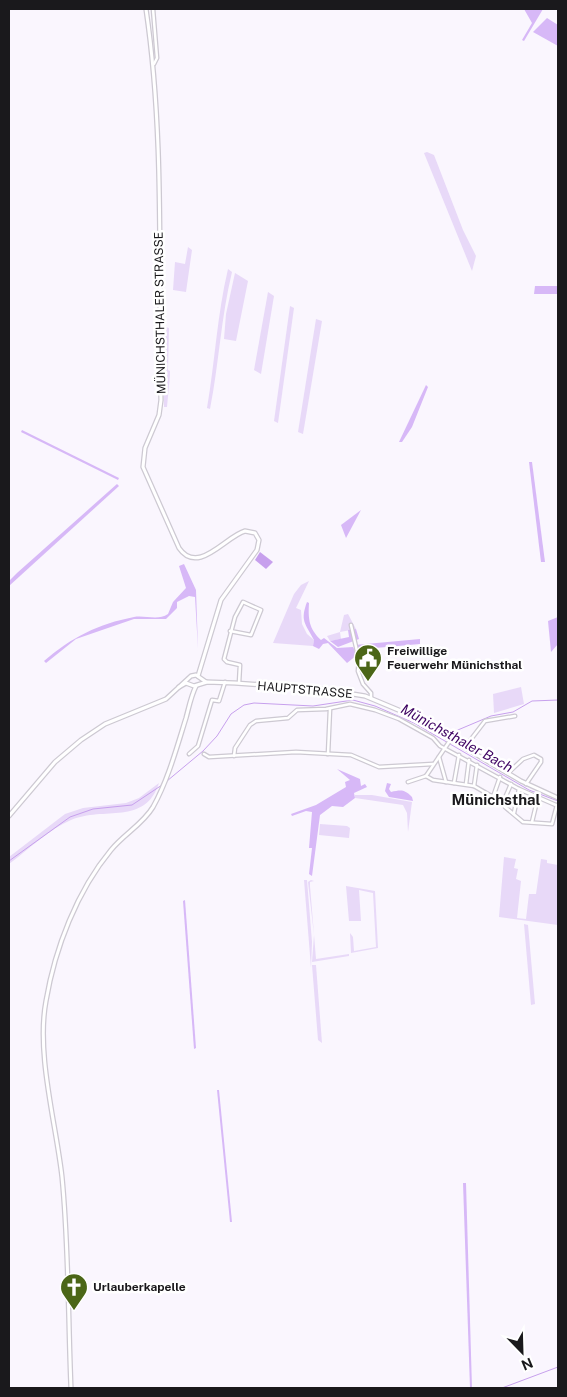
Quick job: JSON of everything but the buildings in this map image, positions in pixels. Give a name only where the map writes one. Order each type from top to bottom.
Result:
[{"type":"street","name":"MÜNICHSTHALER STRASSE","points":[[71,1388],[67,1241],[60,1166],[45,1057],[45,1008],[61,943],[83,896],[111,849],[149,813],[162,787],[197,685],[200,668],[221,600],[257,550],[259,540],[255,533],[245,531],[204,556],[186,556],[179,548],[144,472],[145,448],[160,411],[161,400],[158,146],[154,64],[146,9]]},
{"type":"street","points":[[152,9],[157,58],[154,64]]},
{"type":"street","points":[[230,631],[251,635],[261,610],[243,602],[230,631],[224,659],[227,662],[240,665],[239,683]]},
{"type":"street","points":[[350,626],[358,657],[358,671],[371,693],[371,698]]},
{"type":"street","name":"MÜNICHSTHALER STRASSE","points":[[9,816],[55,762],[81,740],[105,724],[166,699],[200,668]]},
{"type":"street","points":[[193,694],[190,684],[191,676],[198,678]]},
{"type":"street","name":"HAUPTSTRASSE","points":[[198,678],[206,682]]},
{"type":"street","name":"HAUPTSTRASSE","points":[[197,685],[206,682],[225,682],[322,689],[371,698],[408,714],[526,784],[558,798]]},
{"type":"street","points":[[189,754],[198,746],[212,700],[219,701],[222,698],[225,682]]},
{"type":"street","points":[[179,687],[190,684],[197,685]]},
{"type":"street","points":[[234,756],[235,748],[250,725],[256,721],[288,718],[297,710],[330,709],[354,704],[386,714],[433,738],[438,745],[447,748],[500,777],[519,789],[558,805],[552,824],[523,822],[505,807],[505,801],[511,784]]},
{"type":"street","points":[[328,754],[330,709]]},
{"type":"street","points":[[465,748],[485,721],[515,716]]},
{"type":"street","points":[[408,782],[426,776],[433,764],[447,748],[448,738]]},
{"type":"street","points":[[204,754],[209,757],[285,752],[350,755],[378,767],[433,764]]},
{"type":"street","points":[[454,783],[459,755]]},
{"type":"street","points":[[508,773],[523,759],[534,755],[541,759],[526,784]]},
{"type":"street","points":[[439,757],[446,782]]},
{"type":"street","points":[[466,784],[469,760]]},
{"type":"street","points":[[474,786],[477,765]]},
{"type":"street","points":[[426,776],[427,779],[474,786],[493,797],[505,801]]},
{"type":"street","points":[[493,797],[500,777]]},
{"type":"street","points":[[514,813],[519,789]]},
{"type":"street","points":[[532,822],[538,797]]},
{"type":"shaded area","points":[[524,9],[543,9],[524,41],[522,40],[532,23]]},
{"type":"shaded area","points":[[547,18],[558,25],[558,46],[533,32]]},
{"type":"shaded area","points":[[427,152],[434,155],[463,230],[476,256],[472,271],[424,153]]},
{"type":"shaded area","points":[[188,247],[192,250],[186,292],[173,290],[175,262],[185,264]]},
{"type":"shaded area","points":[[228,269],[232,272],[225,306],[210,409],[207,408],[221,304]]},
{"type":"shaded area","points":[[235,273],[248,281],[236,341],[224,339],[226,314]]},
{"type":"shaded area","points":[[535,286],[558,286],[558,294],[534,294]]},
{"type":"shaded area","points":[[268,292],[274,296],[261,374],[254,370]]},
{"type":"shaded area","points":[[290,306],[294,308],[278,423],[274,421]]},
{"type":"shaded area","points":[[316,319],[322,321],[303,434],[298,432]]},
{"type":"shaded area","points":[[163,326],[169,328],[168,370],[170,375],[167,407],[164,407]]},
{"type":"shaded area","points":[[426,385],[428,387],[412,427],[402,442],[399,442]]},
{"type":"shaded area","points":[[22,430],[119,478],[118,480],[21,432]]},
{"type":"shaded area","points":[[529,462],[532,462],[545,562],[541,562]]},
{"type":"shaded area","points":[[117,484],[119,486],[9,586],[9,581],[17,573]]},
{"type":"shaded area","points":[[361,510],[346,538],[341,525]]},
{"type":"shaded area","points":[[260,552],[273,562],[266,569],[255,560]]},
{"type":"shaded area","points":[[184,564],[196,590],[198,649],[195,597],[189,596],[177,602],[177,608],[166,619],[134,619],[76,639],[46,663],[44,661],[75,638],[109,623],[134,617],[160,617],[168,614],[173,602],[186,588],[179,566]]},
{"type":"shaded area","points":[[309,581],[296,608],[301,610],[302,624],[307,634],[314,640],[313,646],[273,643],[294,594],[301,585]]},
{"type":"shaded area","points":[[307,602],[309,603],[309,619],[312,628],[321,640],[324,638],[337,648],[353,647],[357,655],[347,663],[328,643],[323,644],[319,649],[313,646],[314,640],[304,618]]},
{"type":"shaded area","points":[[348,614],[356,629],[340,632],[344,615]]},
{"type":"shaded area","points":[[558,617],[558,644],[551,652],[548,621]]},
{"type":"shaded area","points":[[356,629],[359,639],[338,647],[330,641],[349,637],[348,630]]},
{"type":"shaded area","points":[[340,632],[341,639],[330,641],[327,636]]},
{"type":"shaded area","points":[[420,639],[420,644],[364,649],[366,663],[362,664],[355,645]]},
{"type":"shaded area","points":[[521,687],[524,704],[494,713],[493,694]]},
{"type":"shaded area","points":[[337,769],[360,779],[361,786],[365,784],[367,787],[354,793],[355,798],[343,807],[332,806],[320,815],[312,876],[309,874],[312,848],[309,848],[312,812],[306,811],[292,816],[291,814],[316,805],[346,787],[345,782],[350,780]]},
{"type":"shaded area","points":[[159,783],[153,796],[144,805],[134,810],[84,816],[71,820],[47,834],[9,864],[9,857],[65,814],[83,808],[126,803],[139,798]]},
{"type":"shaded area","points":[[387,783],[391,784],[389,789],[391,792],[404,791],[412,797],[413,801],[389,797],[385,791]]},
{"type":"shaded area","points":[[355,795],[372,795],[412,802],[408,832],[407,813],[403,805],[355,798]]},
{"type":"shaded area","points":[[320,824],[347,826],[350,828],[349,838],[319,835]]},
{"type":"shaded area","points":[[504,857],[516,859],[514,868],[518,869],[516,879],[521,881],[517,918],[526,919],[529,894],[536,894],[541,859],[547,860],[547,863],[558,865],[558,925],[499,917]]},
{"type":"shaded area","points":[[304,880],[307,880],[312,942],[311,968]]},
{"type":"shaded area","points":[[314,881],[310,882],[310,886],[316,959],[349,954],[349,956],[312,962],[314,935],[308,882]]},
{"type":"shaded area","points":[[346,886],[375,891],[378,948],[351,953],[350,933],[353,937],[354,951],[376,947],[373,893],[359,890],[361,921],[349,921]]},
{"type":"shaded area","points":[[185,900],[196,1048],[194,1049],[183,901]]},
{"type":"shaded area","points":[[524,924],[528,925],[535,1004],[531,1005]]},
{"type":"shaded area","points":[[312,965],[316,965],[322,1043],[318,1040]]},
{"type":"shaded area","points":[[217,1090],[219,1090],[232,1222],[230,1222]]},
{"type":"shaded area","points":[[463,1183],[466,1183],[472,1388],[470,1388]]},
{"type":"waterway","name":"Münichsthaler Bach","points":[[167,781],[203,751],[217,736],[231,714],[244,705],[254,703],[313,706],[353,700],[375,706],[414,723],[529,790],[558,801]]},
{"type":"waterway","points":[[446,735],[491,716],[513,712],[532,701],[558,700]]},
{"type":"waterway","name":"Münichsthaler Bach","points":[[9,861],[70,817],[93,809],[132,805],[162,785]]},
{"type":"waterway","points":[[502,1388],[558,1367]]},
{"type":"place","name":"Freiwillige Feuerwehr Münichsthal","points":[[368,682]]},
{"type":"place","name":"Urlauberkapelle","points":[[74,1311]]},
{"type":"district","name":"Münichsthal","points":[[496,799]]}]
